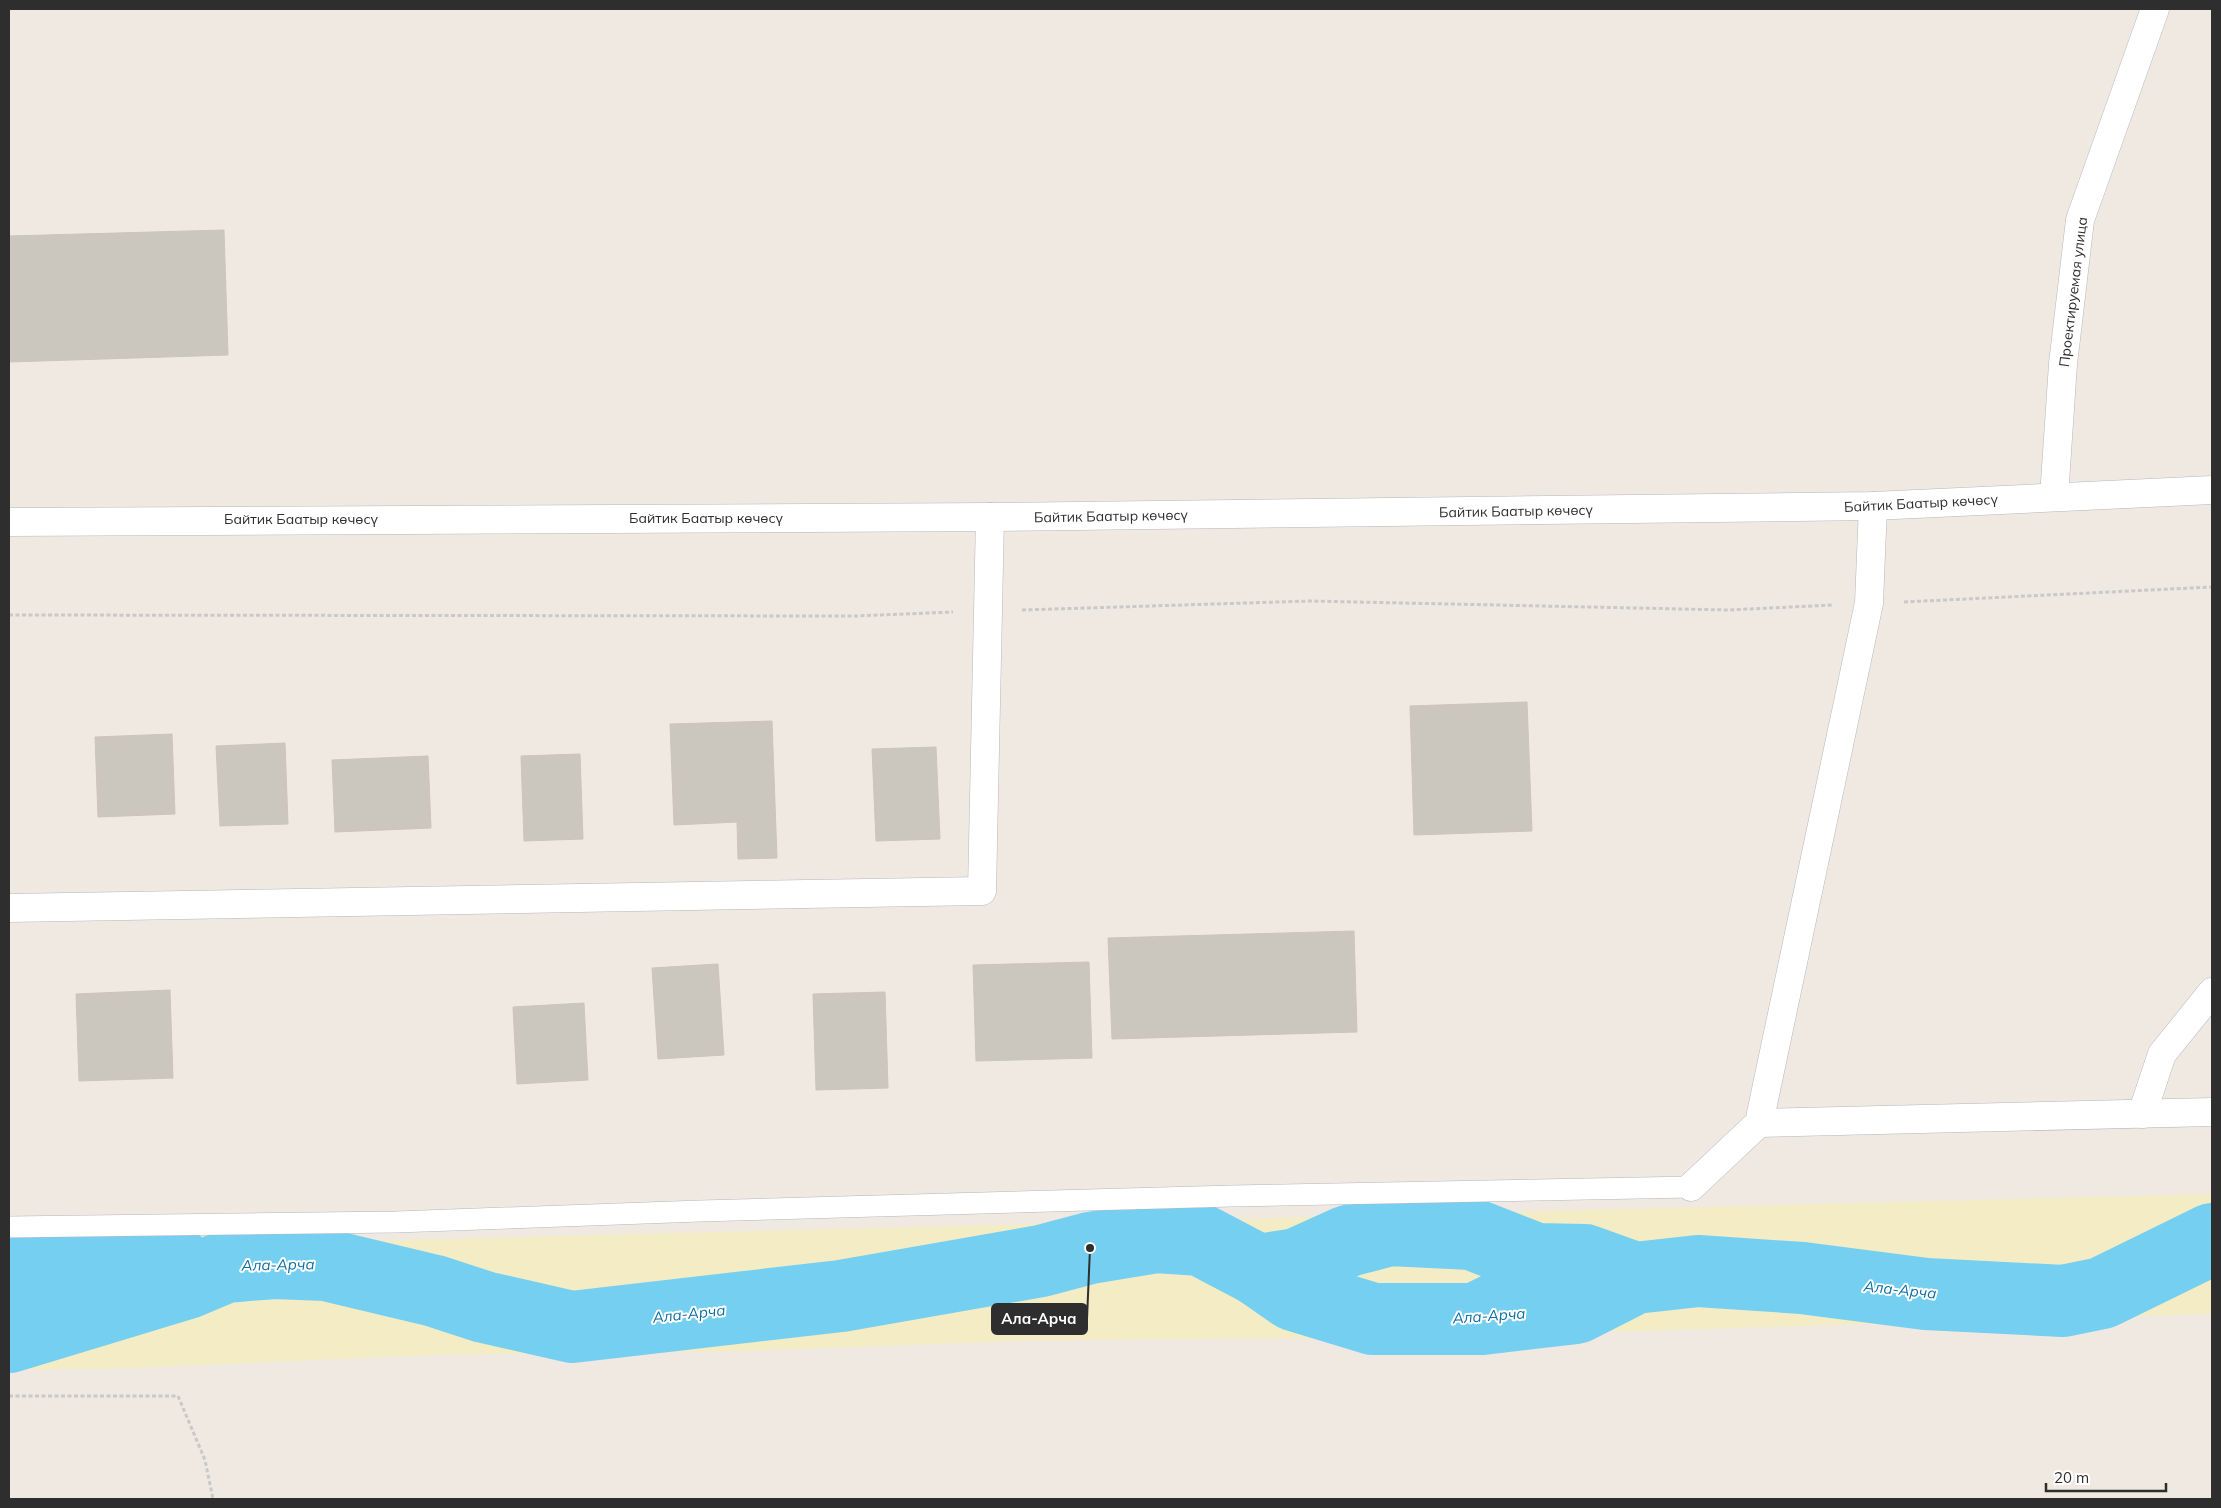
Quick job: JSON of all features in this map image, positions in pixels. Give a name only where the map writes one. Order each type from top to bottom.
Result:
[{"type":"street","name":"Проектируемая улица","points":[[2054,497],[2063,364],[2080,220],[2155,9]]},
{"type":"street","name":"Байтик Баатыр көчөсү","points":[[9,522],[990,517],[1873,506],[2212,490]]},
{"type":"street","points":[[1691,1187],[1759,1123],[1869,603],[1873,506]]},
{"type":"street","points":[[9,908],[982,891],[990,517]]},
{"type":"street","points":[[2142,1114],[2162,1054],[2212,992]]},
{"type":"street","points":[[1759,1123],[2212,1112]]},
{"type":"lane","points":[[9,1227],[396,1222],[818,1207],[1691,1187]]},
{"type":"path","points":[[9,615],[855,616],[1310,601],[1728,610],[2212,587]]},
{"type":"path","points":[[9,1396],[178,1396],[205,1460],[213,1499]]},
{"type":"sand","points":[[2212,1194],[2212,1314],[1338,1338],[1047,1340],[741,1351],[437,1355],[131,1368],[9,1370],[9,1250]]},
{"type":"building","points":[[224,230],[228,355],[9,362],[9,236]]},
{"type":"building","points":[[1527,702],[1532,831],[1414,835],[1410,706]]},
{"type":"building","points":[[772,721],[777,858],[738,859],[737,822],[674,825],[670,724]]},
{"type":"building","points":[[172,734],[175,814],[98,817],[95,737]]},
{"type":"building","points":[[285,743],[288,824],[220,826],[216,746]]},
{"type":"building","points":[[936,747],[940,839],[876,841],[872,749]]},
{"type":"building","points":[[580,754],[583,839],[524,841],[521,756]]},
{"type":"building","points":[[428,756],[431,828],[335,832],[332,760]]},
{"type":"building","points":[[1354,931],[1357,1032],[1112,1039],[1108,938]]},
{"type":"building","points":[[1089,962],[1092,1058],[976,1061],[973,965]]},
{"type":"building","points":[[718,964],[724,1055],[658,1059],[652,968]]},
{"type":"building","points":[[170,990],[173,1078],[79,1081],[76,994]]},
{"type":"building","points":[[885,992],[888,1088],[816,1090],[813,994]]},
{"type":"building","points":[[584,1003],[588,1080],[517,1084],[513,1007]]},
{"type":"waterway","points":[[1258,1270],[1297,1264],[1348,1241],[1390,1230],[1472,1234],[1536,1259],[1585,1260],[1635,1278]]},
{"type":"waterway","name":"Ала-Арча","points":[[9,1337],[187,1283],[225,1267],[274,1263],[326,1265],[435,1291],[484,1307],[572,1327],[841,1296],[1041,1261],[1090,1248],[1157,1237],[1201,1240],[1258,1270],[1294,1295],[1373,1319],[1482,1319],[1576,1308],[1635,1278],[1698,1271],[1802,1278],[1926,1294],[2063,1301],[2102,1293],[2212,1239]]},
{"type":"waterway","points":[[1408,1319],[1489,1279],[1536,1259]]},
{"type":"waterway","points":[[9,1265],[23,1261],[177,1263]]},
{"type":"place","name":"Ала-Арча","points":[[1090,1248]]}]
